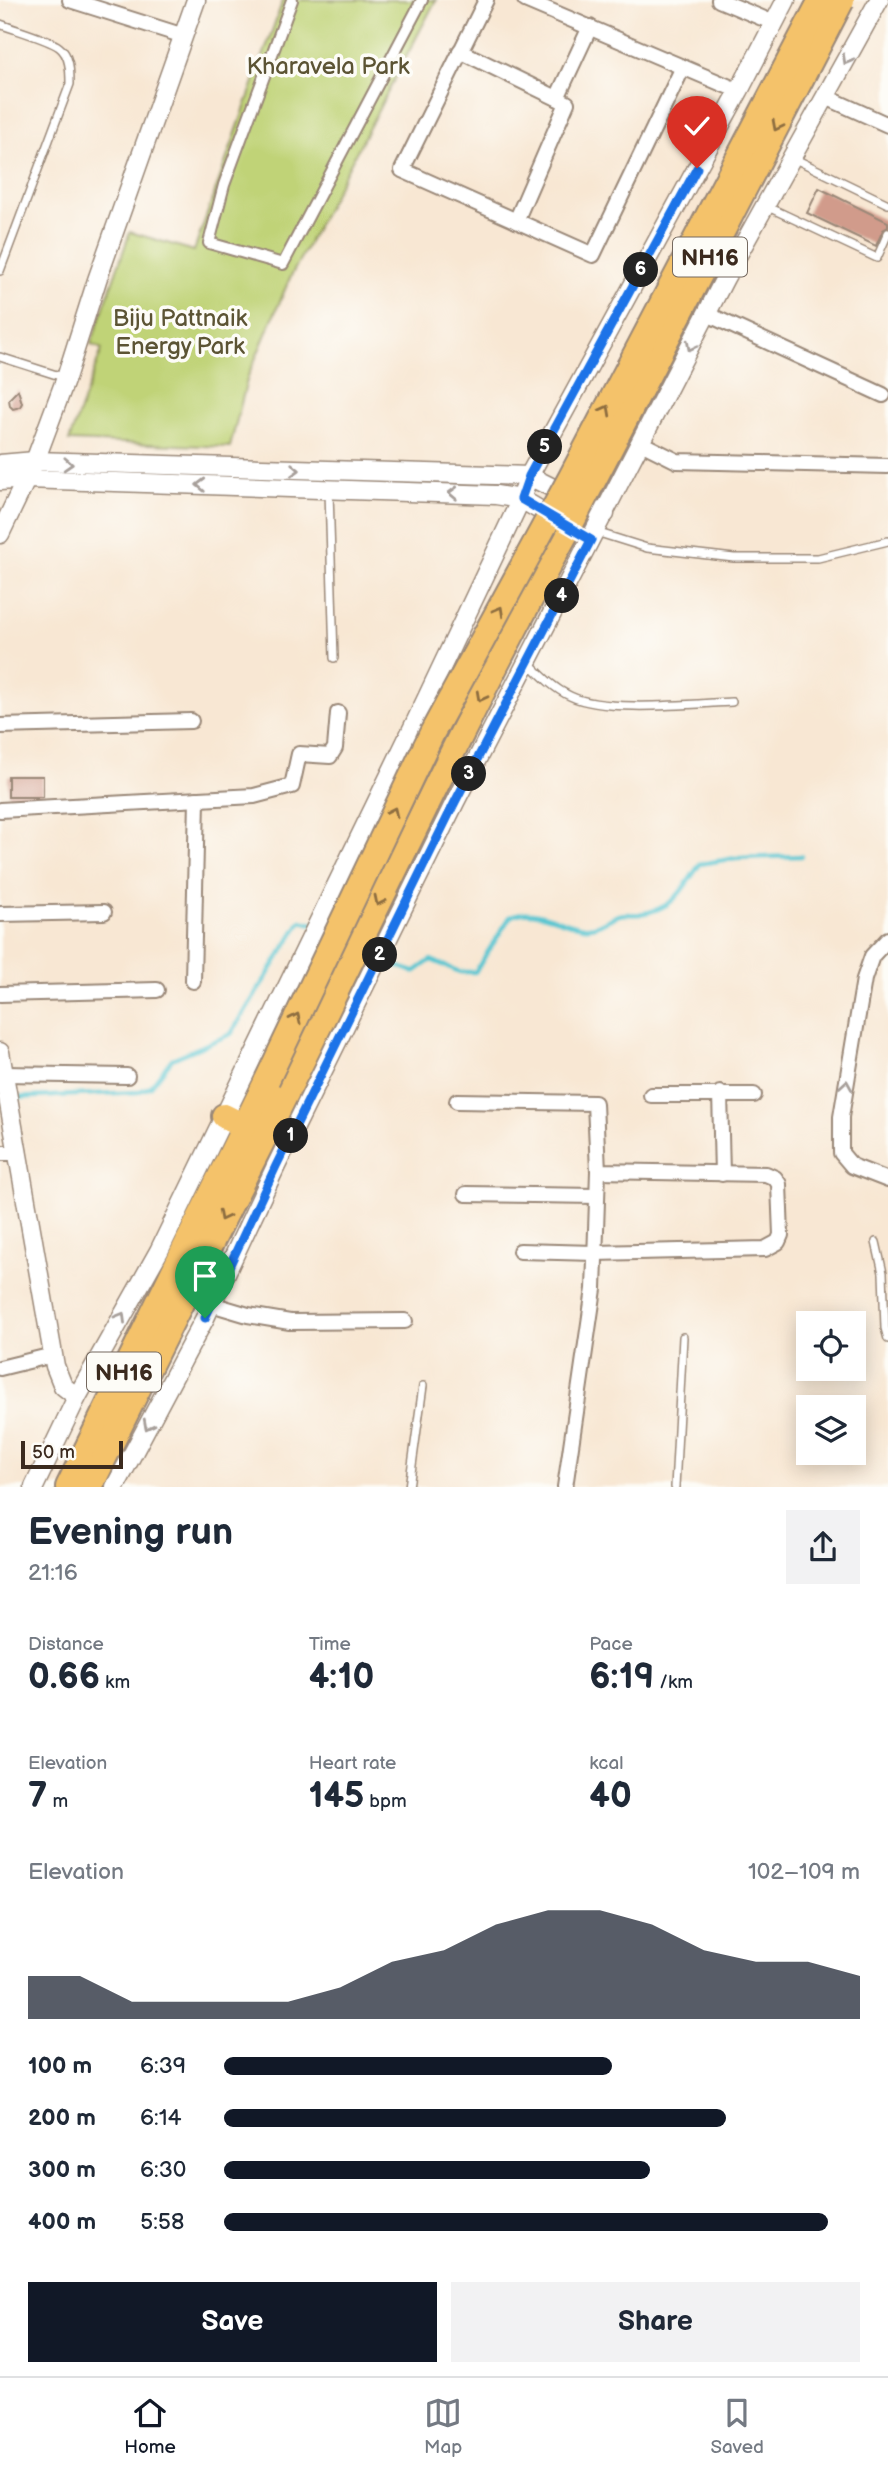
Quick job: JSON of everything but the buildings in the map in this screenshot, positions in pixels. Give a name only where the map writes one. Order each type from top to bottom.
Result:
[{"type":"highway","name":"NH16","points":[[90,1487],[219,1223],[265,1161],[276,1086],[432,733],[571,477],[821,0]]},
{"type":"highway","name":"NH16","points":[[68,1487],[180,1256],[234,1121],[276,1086],[842,0]]},
{"type":"street","points":[[71,0],[184,36]]},
{"type":"street","points":[[0,534],[35,461],[196,0]]},
{"type":"street","points":[[292,0],[224,185],[209,243],[283,264],[422,0]]},
{"type":"street","points":[[486,0],[402,170],[593,255],[683,67]]},
{"type":"street","points":[[525,0],[739,90]]},
{"type":"street","points":[[719,0],[774,23]]},
{"type":"street","points":[[34,1487],[77,1398],[234,1121],[316,925],[415,723],[521,499],[529,476],[786,0]]},
{"type":"street","points":[[115,1487],[211,1304],[265,1161],[707,314],[879,0]]},
{"type":"street","points":[[557,98],[590,27]]},
{"type":"street","points":[[460,51],[567,103],[516,221]]},
{"type":"street","points":[[826,97],[888,125]]},
{"type":"street","points":[[707,314],[883,396]]},
{"type":"street","points":[[641,443],[677,461],[887,465]]},
{"type":"street","points":[[0,464],[35,461],[529,476],[605,514]]},
{"type":"street","points":[[0,481],[26,479],[496,495],[521,499],[593,536]]},
{"type":"street","points":[[0,810],[254,796],[292,786],[299,754],[330,756],[335,748],[338,713]]},
{"type":"street","points":[[0,726],[191,721]]},
{"type":"street","points":[[193,981],[197,799]]},
{"type":"street","points":[[0,914],[104,912]]},
{"type":"street","points":[[888,939],[872,956],[864,979],[841,1117],[841,1153],[852,1166],[888,1180]]},
{"type":"street","points":[[0,993],[157,990]]},
{"type":"street","points":[[0,1052],[53,1355],[63,1386],[77,1398]]},
{"type":"street","points":[[4,1078],[127,1076]]},
{"type":"street","points":[[720,1093],[722,1174]]},
{"type":"street","points":[[651,1095],[754,1095]]},
{"type":"street","points":[[457,1101],[595,1104],[598,1171],[594,1289],[565,1487]]},
{"type":"street","points":[[0,1153],[19,1153]]},
{"type":"street","points":[[520,1251],[746,1251],[772,1247],[781,1235],[780,1191],[775,1178],[766,1174],[598,1171]]},
{"type":"street","points":[[466,1194],[597,1196]]},
{"type":"street","points":[[211,1304],[248,1315],[290,1322],[405,1321]]},
{"type":"street","points":[[0,1368],[53,1355]]},
{"type":"lane","points":[[0,24],[60,47],[71,69],[69,84],[0,271]]},
{"type":"lane","points":[[792,158],[888,204]]},
{"type":"lane","points":[[765,206],[877,258],[888,233]]},
{"type":"lane","points":[[0,357],[65,378]]},
{"type":"lane","points":[[328,489],[334,658]]},
{"type":"lane","points":[[593,536],[647,548],[734,558],[818,558],[888,541]]},
{"type":"lane","points":[[527,662],[556,689],[596,705],[732,702]]},
{"type":"lane","points":[[876,1242],[883,1273],[885,1328],[888,1339]]},
{"type":"lane","points":[[675,1487],[683,1337]]},
{"type":"lane","points":[[409,1487],[423,1386]]},
{"type":"green space","points":[[283,0],[436,0],[289,280],[248,376],[230,447],[69,441],[102,349],[91,344],[130,232],[194,251]]},
{"type":"waterway","points":[[395,965],[414,972],[431,960],[460,972],[475,972],[510,917],[537,914],[574,925],[593,927],[619,915],[640,914],[670,903],[700,864],[736,858],[802,856]]},
{"type":"waterway","points":[[11,1098],[138,1092],[151,1086],[172,1059],[231,1034],[301,921],[314,924]]},
{"type":"route","points":[[205,1318],[276,1166],[455,802],[591,540],[521,499],[529,476],[697,168]]},
{"type":"park label","name":"Kharavela Park","points":[[328,66]]},
{"type":"park label","name":"Biju Pattnaik Energy Park","points":[[180,332]]}]
